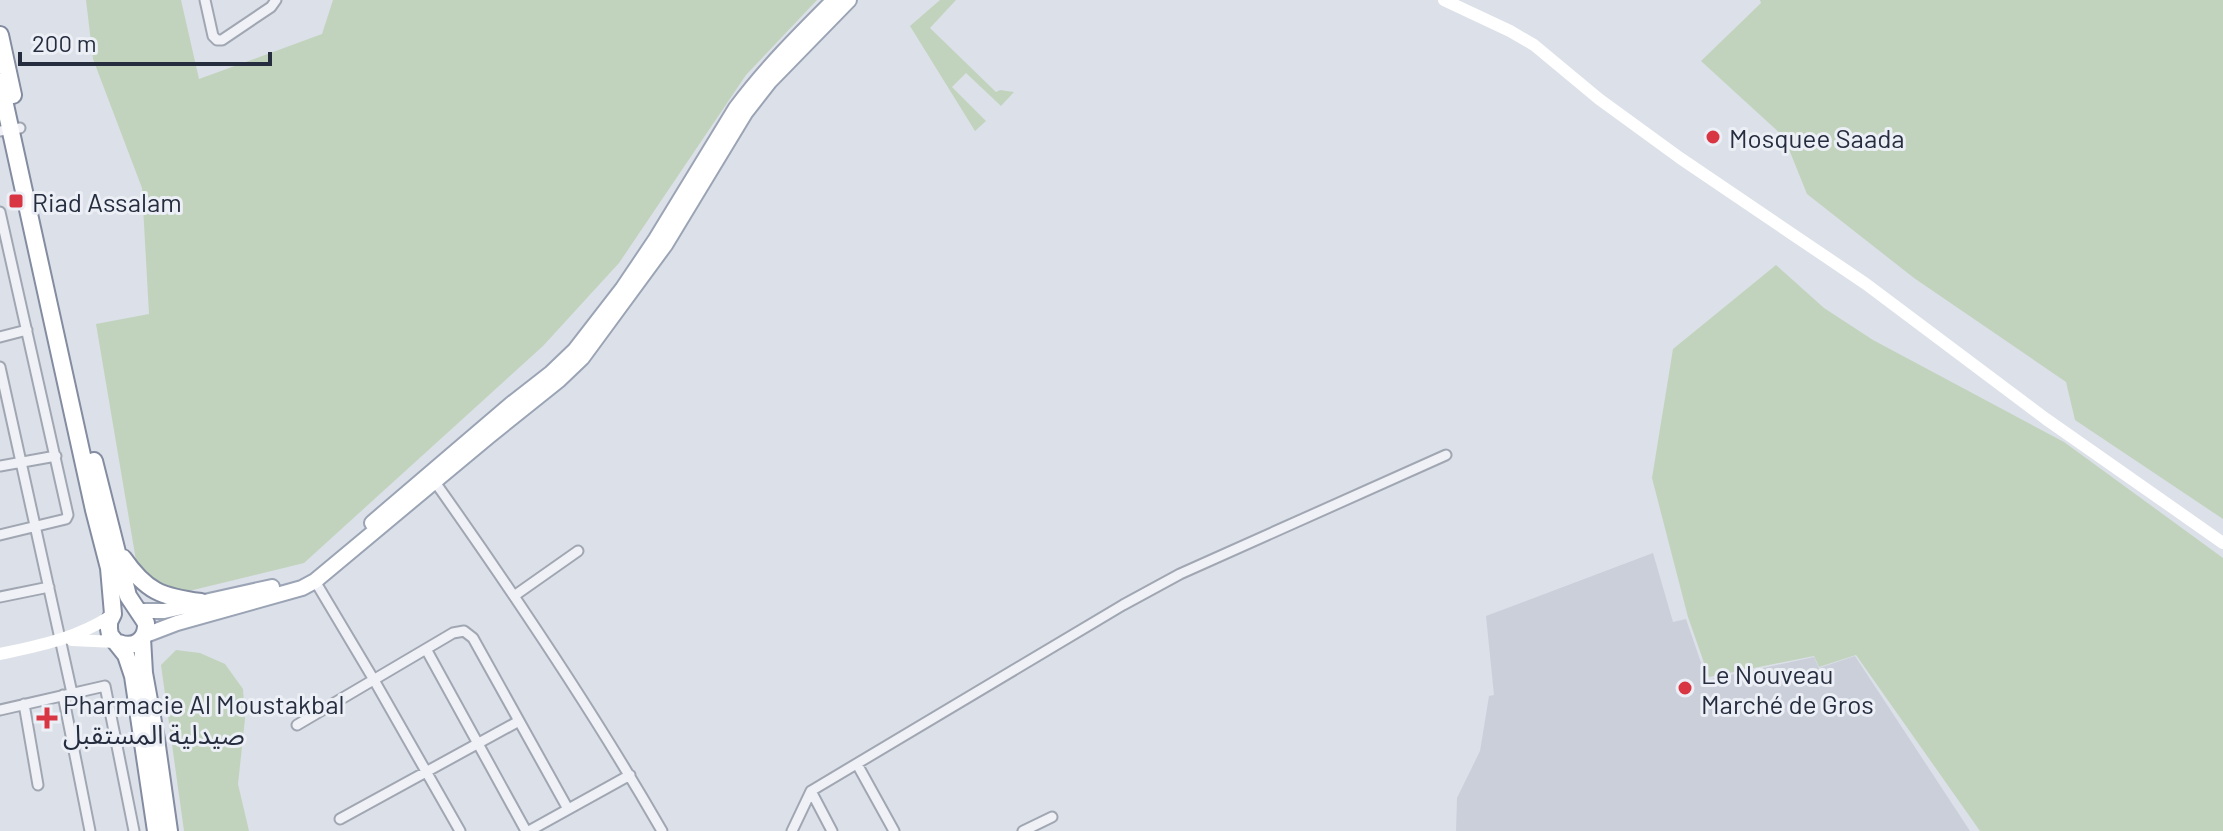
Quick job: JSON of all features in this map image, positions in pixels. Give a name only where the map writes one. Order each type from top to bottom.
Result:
[{"type":"highway","points":[[0,35],[10,129],[109,568],[112,615],[109,629],[126,655],[133,676],[162,826]]},
{"type":"highway","points":[[0,82],[2,107],[128,596],[146,623],[143,637],[144,673],[158,751],[162,826]]},
{"type":"highway","points":[[118,550],[135,576],[157,593],[201,602]]},
{"type":"highway","points":[[112,615],[121,608],[139,611]]},
{"type":"highway","points":[[118,642],[131,645],[143,637]]},
{"type":"main road","points":[[139,611],[164,611],[280,585],[311,573],[565,361],[639,263],[750,89],[834,0]]},
{"type":"main road","points":[[143,637],[177,623],[302,588],[315,581],[559,380],[582,358],[665,245],[759,94],[849,0]]},
{"type":"street","points":[[205,0],[213,36],[222,40],[271,7],[276,0]]},
{"type":"street","points":[[1444,0],[1523,38],[1669,150],[1866,284],[2046,419],[2223,543]]},
{"type":"street","points":[[0,213],[68,515],[66,519],[36,528],[0,535]]},
{"type":"street","points":[[0,337],[27,330]]},
{"type":"street","points":[[0,367],[61,641],[90,831]]},
{"type":"street","points":[[792,831],[811,791],[1123,605],[1180,574],[1446,455]]},
{"type":"street","points":[[0,466],[56,456]]},
{"type":"street","points":[[435,482],[514,596],[630,775],[662,831]]},
{"type":"street","points":[[514,596],[578,551]]},
{"type":"street","points":[[315,581],[460,831]]},
{"type":"street","points":[[0,597],[49,587]]},
{"type":"street","points":[[0,654],[61,641],[82,633],[112,615]]},
{"type":"street","points":[[297,725],[458,631],[469,634],[568,809]]},
{"type":"street","points":[[61,641],[118,642]]},
{"type":"street","points":[[426,649],[528,831],[630,775]]},
{"type":"street","points":[[0,710],[105,686],[136,831],[162,826]]},
{"type":"street","points":[[24,704],[38,785]]},
{"type":"street","points":[[340,819],[519,721]]},
{"type":"street","points":[[857,764],[894,831]]},
{"type":"street","points":[[811,791],[832,831]]},
{"type":"street","points":[[1028,830],[1052,817]]},
{"type":"shaded area","name":"Le Nouveau Marché de Gros","points":[[1653,553],[1673,622],[1686,619],[1707,680],[1814,657],[1819,668],[1855,656],[1970,831],[1456,831],[1457,798],[1480,751],[1489,696],[1494,695],[1486,616]]},
{"type":"green space","points":[[86,0],[181,0],[199,79],[322,34],[333,0],[817,0],[746,75],[619,263],[543,346],[304,563],[189,591],[140,584],[96,324],[149,314],[142,188],[93,59]]},
{"type":"green space","points":[[940,0],[956,0],[930,28],[996,92],[1014,92],[1001,106],[966,73],[952,87],[986,121],[975,131],[910,26]]},
{"type":"green space","points":[[1760,0],[2223,0],[2223,519],[2075,420],[2066,382],[1914,278],[1807,194],[1784,137],[1701,61],[1761,3]]},
{"type":"green space","points":[[1776,265],[1824,308],[1873,340],[2064,442],[2223,558],[2223,831],[1980,831],[1856,655],[1819,667],[1814,656],[1709,677],[1688,617],[1652,478],[1673,349]]},
{"type":"green space","points":[[176,650],[200,653],[225,664],[243,689],[245,719],[238,784],[249,831],[184,831],[161,665]]},
{"type":"place","name":"Mosquee Saada","points":[[1713,137]]},
{"type":"place","name":"Riad Assalam","points":[[16,201]]},
{"type":"place","name":"Le Nouveau Marché de Gros","points":[[1685,688]]},
{"type":"place","name":"Pharmacie Al Moustakbal صيدلية المستقبل","points":[[47,718]]}]
